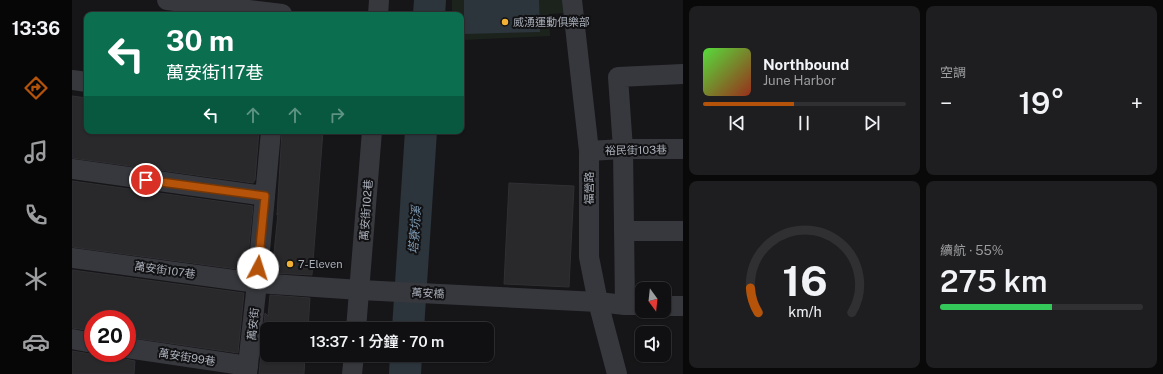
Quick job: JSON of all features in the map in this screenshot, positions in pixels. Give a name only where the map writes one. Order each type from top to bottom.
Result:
[{"type":"street","points":[[167,0],[282,10]]},
{"type":"street","points":[[378,12],[379,0]]},
{"type":"street","name":"福營路","points":[[572,0],[589,150],[589,257],[598,302],[617,374]]},
{"type":"street","points":[[634,305],[624,231],[623,149],[618,77],[683,74]]},
{"type":"street","points":[[72,80],[84,82]]},
{"type":"street","name":"萬安街","points":[[248,370],[271,134]]},
{"type":"street","name":"萬安街102巷","points":[[357,322],[372,134]]},
{"type":"street","name":"裕民街103巷","points":[[589,150],[683,149]]},
{"type":"street","points":[[72,169],[265,196]]},
{"type":"street","points":[[624,231],[683,231]]},
{"type":"street","name":"萬安街107巷","points":[[72,258],[257,283],[360,290]]},
{"type":"street","name":"萬安橋","points":[[360,290],[634,305]]},
{"type":"street","points":[[671,306],[683,306]]},
{"type":"street","points":[[72,339],[84,341]]},
{"type":"street","name":"萬安街99巷","points":[[136,350],[248,370]]},
{"type":"street","points":[[352,374],[353,362]]},
{"type":"shaded area","name":"威湧運動俱樂部","points":[[452,0],[565,0],[567,13],[549,14],[550,36],[464,40],[464,12],[452,12]]},
{"type":"shaded area","name":"威湧運動俱樂部","points":[[464,0],[539,0],[540,32],[464,34]]},
{"type":"building","points":[[72,96],[84,98],[84,134],[259,134],[255,180],[253,183],[72,158]]},
{"type":"building","points":[[282,134],[323,134],[312,275],[272,273],[278,213],[277,215]]},
{"type":"building","points":[[72,181],[253,206],[247,267],[244,270],[72,247]]},
{"type":"building","points":[[509,183],[574,186],[569,287],[504,284]]},
{"type":"building","points":[[72,270],[244,293],[238,353],[136,338],[136,310],[84,310],[84,330],[72,328]]},
{"type":"building","points":[[270,295],[310,298],[308,322],[264,322],[265,313],[268,316]]},
{"type":"building","points":[[72,351],[84,353],[84,362],[135,362],[134,374],[72,374]]},
{"type":"building","points":[[260,362],[305,362],[304,374],[259,374]]},
{"type":"waterway","name":"塔寮坑溪","points":[[429,12],[430,0]]},
{"type":"waterway","name":"塔寮坑溪","points":[[408,322],[421,134]]},
{"type":"waterway","name":"塔寮坑溪","points":[[405,374],[406,362]]},
{"type":"place","name":"威湧運動俱樂部","points":[[505,22]]},
{"type":"place","name":"7-Eleven","points":[[290,264]]},
{"type":"route","points":[[146,180],[265,196],[258,268]]}]
